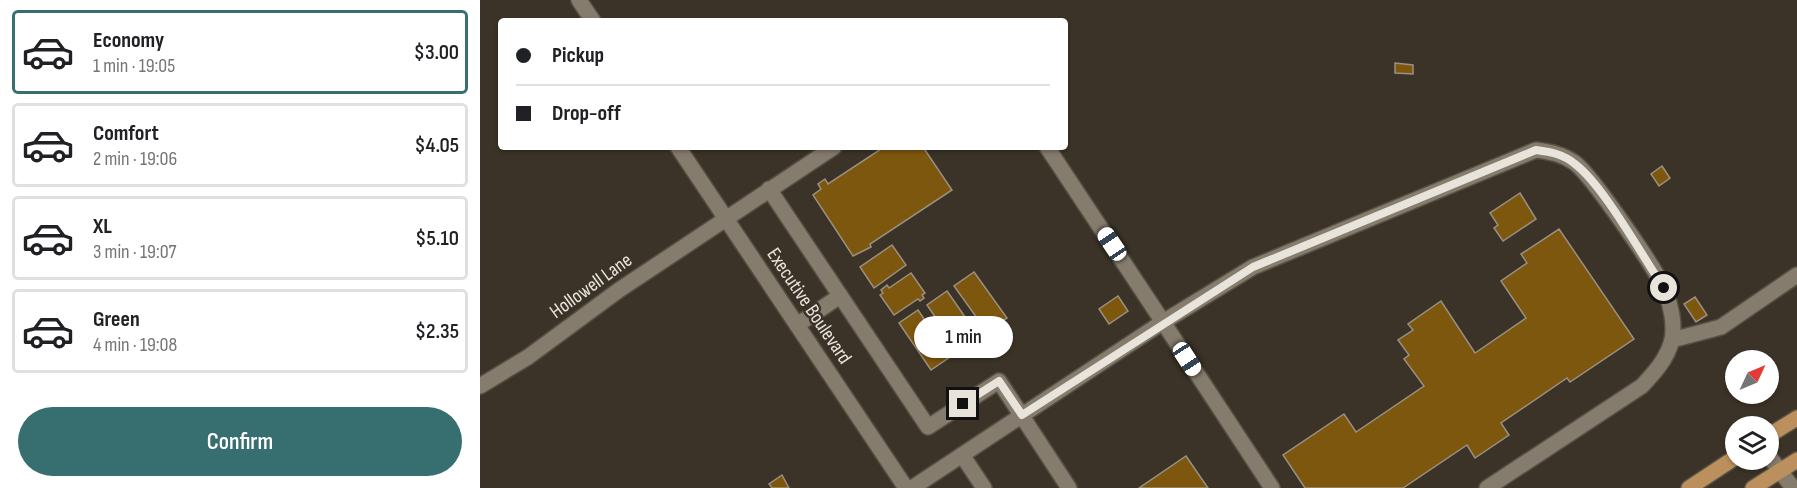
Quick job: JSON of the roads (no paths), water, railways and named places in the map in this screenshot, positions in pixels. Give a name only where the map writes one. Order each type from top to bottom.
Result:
[{"type":"main road","points":[[1779,429],[1797,418]]},
{"type":"main road","points":[[1753,488],[1797,460]]},
{"type":"main road","points":[[1689,488],[1725,464]]},
{"type":"street","points":[[579,0],[591,18]]},
{"type":"street","name":"Executive Boulevard","points":[[680,150],[906,488]]},
{"type":"street","name":"Hollowell Lane","points":[[480,386],[528,357],[619,290],[829,150]]},
{"type":"street","points":[[1049,150],[1272,488]]},
{"type":"street","points":[[912,488],[1163,322],[1253,267],[1536,150],[1556,152],[1576,164],[1597,187],[1664,288],[1672,313],[1672,340],[1661,365],[1642,386],[1487,488]]},
{"type":"street","points":[[769,189],[928,426],[999,381],[1070,488]]},
{"type":"street","points":[[1672,340],[1721,327],[1797,275]]},
{"type":"street","points":[[796,325],[840,296]]},
{"type":"street","points":[[962,455],[984,488]]},
{"type":"street","points":[[1780,470],[1793,488]]}]
